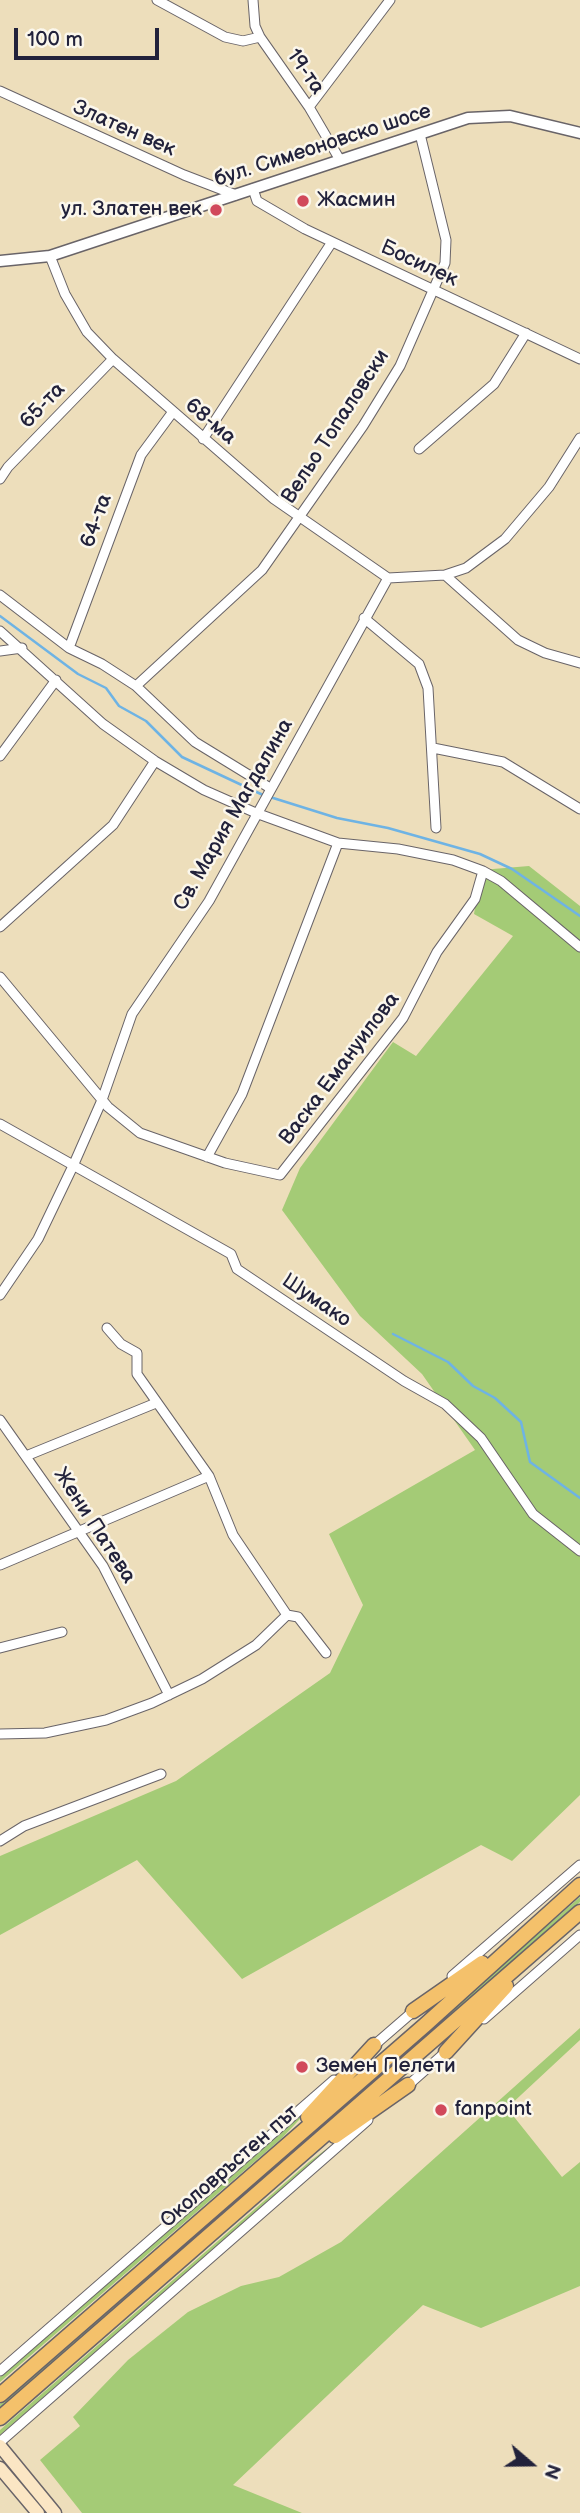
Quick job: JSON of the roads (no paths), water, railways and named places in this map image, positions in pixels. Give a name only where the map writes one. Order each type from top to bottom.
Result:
[{"type":"highway","name":"Околовръстен път","points":[[0,2395],[425,2025],[580,1885]]},
{"type":"highway","name":"Околовръстен път","points":[[0,2418],[291,2167],[393,2073],[580,1912]]},
{"type":"highway","points":[[413,2011],[526,1932]]},
{"type":"highway","points":[[446,2052],[548,1940]]},
{"type":"highway","points":[[261,2168],[374,2045]]},
{"type":"highway","points":[[291,2167],[408,2085]]},
{"type":"main road","points":[[0,2444],[38,2513]]},
{"type":"main road","points":[[0,2468],[19,2480],[55,2513]]},
{"type":"street","points":[[157,0],[225,37],[243,41],[260,37]]},
{"type":"street","name":"19-та","points":[[253,0],[255,26],[260,37],[309,107],[340,160]]},
{"type":"street","points":[[309,107],[390,0]]},
{"type":"street","name":"Златен век","points":[[0,91],[184,175],[236,195]]},
{"type":"street","name":"бул. Симеоновско шосе","points":[[1,262],[50,257],[468,118],[494,115],[580,133]]},
{"type":"street","name":"Вельо Топаловски","points":[[136,686],[262,570],[363,426],[400,366],[445,263],[446,240],[420,134]]},
{"type":"street","name":"Босилек","points":[[253,189],[257,201],[332,242],[580,359]]},
{"type":"street","points":[[203,439],[332,242]]},
{"type":"street","name":"68-ма","points":[[50,257],[65,294],[87,332],[113,359],[172,413],[298,517],[388,578]]},
{"type":"street","points":[[419,449],[494,384],[526,333]]},
{"type":"street","name":"65-та","points":[[0,479],[8,467],[113,359]]},
{"type":"street","name":"64-та","points":[[69,648],[141,455],[172,413]]},
{"type":"street","points":[[388,578],[445,575],[466,568],[505,539],[549,488],[580,439]]},
{"type":"street","points":[[445,575],[518,640],[545,653],[580,663]]},
{"type":"street","name":"Св. Мария Магдалина","points":[[0,1295],[38,1239],[73,1167],[102,1100],[132,1014],[209,901],[388,578]]},
{"type":"street","points":[[0,594],[69,648],[102,664],[136,686],[195,742],[270,788]]},
{"type":"street","points":[[364,618],[419,664],[428,688],[436,828]]},
{"type":"street","points":[[0,631],[103,724],[155,761],[204,790],[338,844],[431,856],[483,871],[501,881],[580,947]]},
{"type":"street","points":[[0,651],[22,649]]},
{"type":"street","points":[[0,756],[56,681]]},
{"type":"street","points":[[433,748],[503,762],[580,809]]},
{"type":"street","points":[[0,927],[113,825],[155,761]]},
{"type":"street","points":[[0,977],[102,1100],[141,1133],[207,1157],[242,1094],[338,844]]},
{"type":"street","name":"Васка Емануилова","points":[[207,1157],[280,1175],[403,1018],[438,952],[475,899],[483,871]]},
{"type":"street","name":"Шумако","points":[[0,1125],[231,1254],[237,1269],[453,1410],[488,1448],[533,1514],[580,1551]]},
{"type":"street","points":[[107,1328],[121,1344],[137,1353],[137,1374],[209,1476],[233,1535],[287,1615],[298,1617],[326,1653]]},
{"type":"street","points":[[26,1456],[156,1403]]},
{"type":"street","name":"Жени Патева","points":[[0,1420],[103,1566],[169,1695]]},
{"type":"street","points":[[0,1565],[209,1476]]},
{"type":"street","points":[[0,1734],[45,1733],[106,1720],[169,1695],[202,1679],[256,1644],[287,1615]]},
{"type":"street","points":[[0,1648],[62,1632]]},
{"type":"street","points":[[0,1841],[24,1826],[161,1774]]},
{"type":"street","points":[[0,2371],[580,1864]]},
{"type":"street","points":[[0,2444],[580,1935]]},
{"type":"waterway","points":[[0,616],[78,674],[106,688],[119,706],[146,721],[182,757],[263,795]]},
{"type":"waterway","points":[[270,797],[337,818],[388,828],[480,854],[512,869],[580,916]]},
{"type":"waterway","points":[[393,1334],[448,1362],[473,1386],[495,1398],[521,1422],[530,1462],[580,1498]]},
{"type":"place","name":"Жасмин","points":[[303,201]]},
{"type":"place","name":"ул. Златен век","points":[[216,210]]},
{"type":"place","name":"Земен Пелети","points":[[302,2067]]},
{"type":"place","name":"fanpoint","points":[[441,2110]]}]
